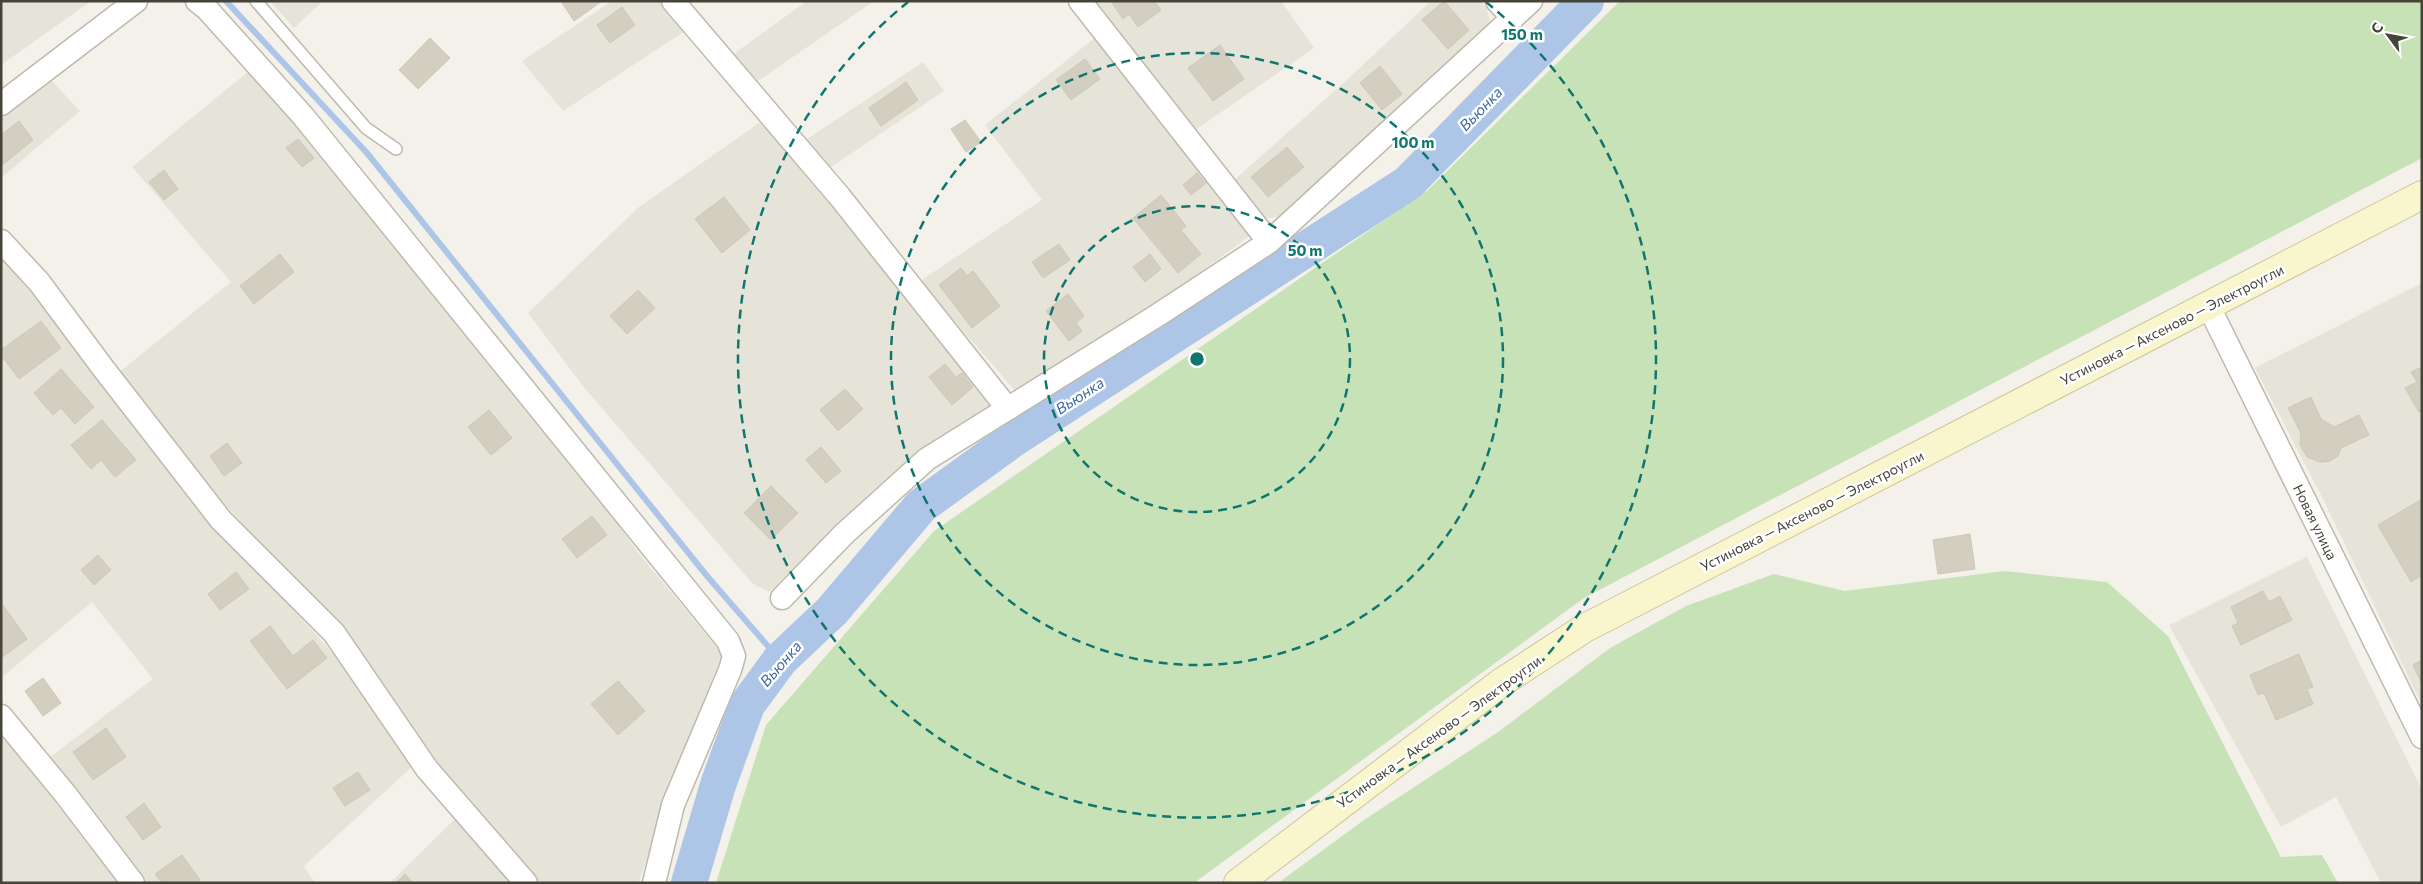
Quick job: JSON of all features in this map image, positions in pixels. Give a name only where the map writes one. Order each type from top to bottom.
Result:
[{"type":"main road","name":"Устиновка — Аксеново — Электроугли","points":[[1238,883],[1502,682],[1585,628],[2422,195]]},
{"type":"street","points":[[1,104],[136,1]]},
{"type":"street","points":[[197,1],[303,116],[728,641],[734,656],[730,670],[673,806],[654,883]]},
{"type":"street","points":[[673,1],[840,197],[1008,409]]},
{"type":"street","points":[[1080,1],[1268,242]]},
{"type":"street","points":[[1497,1],[1513,18]]},
{"type":"street","points":[[782,598],[844,534],[927,459],[1158,315],[1268,242],[1532,1]]},
{"type":"street","points":[[1,241],[39,282],[221,520],[334,633],[427,769],[526,883]]},
{"type":"street","name":"Новая улица","points":[[2209,306],[2422,737]]},
{"type":"street","points":[[1,716],[66,795],[133,883]]},
{"type":"lane","points":[[256,1],[366,128],[396,149]]},
{"type":"shaded area","points":[[1,1],[91,1],[1,65]]},
{"type":"shaded area","points":[[270,1],[323,1],[294,28]]},
{"type":"shaded area","points":[[612,1],[661,1],[685,31],[563,111],[522,61]]},
{"type":"shaded area","points":[[807,1],[874,1],[758,81],[732,55]]},
{"type":"shaded area","points":[[1092,1],[1286,1],[1283,4],[1314,48],[1194,131]]},
{"type":"shaded area","points":[[1431,1],[1480,1],[1487,9],[1491,26],[1281,216],[1264,219],[1231,183],[1348,79]]},
{"type":"shaded area","points":[[1096,37],[1252,234],[1140,317],[1017,393],[920,281],[1042,200],[985,125]]},
{"type":"shaded area","points":[[923,62],[944,91],[828,169],[804,141]]},
{"type":"shaded area","points":[[250,70],[557,442],[640,555],[722,654],[638,883],[541,883],[421,748],[269,554],[187,461],[118,373],[231,282],[132,167]]},
{"type":"shaded area","points":[[50,79],[80,111],[1,178],[1,118]]},
{"type":"shaded area","points":[[762,121],[995,403],[925,447],[870,493],[769,592],[753,584],[583,386],[528,313],[639,207]]},
{"type":"shaded area","points":[[1,255],[277,592],[339,660],[415,764],[304,866],[315,883],[147,883],[45,761],[153,679],[92,602],[1,678]]},
{"type":"shaded area","points":[[2422,283],[2422,705],[2323,499],[2255,368]]},
{"type":"shaded area","points":[[2307,557],[2422,790],[2422,883],[2381,883],[2336,797],[2281,827],[2169,625]]},
{"type":"shaded area","points":[[1,735],[27,766],[119,883],[1,883]]},
{"type":"shaded area","points":[[458,816],[512,883],[390,883]]},
{"type":"green space","points":[[1620,1],[2422,1],[2422,158],[1584,598],[1194,883],[716,883],[766,725],[934,531],[1428,190]]},
{"type":"green space","points":[[2005,571],[2107,582],[2168,636],[2281,857],[2322,855],[2338,883],[1278,883],[1364,820],[1498,732],[1610,648],[1686,606],[1774,574],[1845,591]]},
{"type":"building","points":[[561,1],[602,1],[574,21]]},
{"type":"building","points":[[1114,1],[1154,1],[1161,10],[1138,27],[1129,14],[1123,19],[1112,3]]},
{"type":"building","points":[[1444,1],[1469,30],[1448,49],[1422,20]]},
{"type":"building","points":[[622,7],[635,25],[610,43],[597,25]]},
{"type":"building","points":[[430,38],[450,58],[418,89],[399,70]]},
{"type":"building","points":[[1220,45],[1244,79],[1213,101],[1188,68]]},
{"type":"building","points":[[1085,59],[1100,79],[1071,100],[1056,80]]},
{"type":"building","points":[[1380,66],[1402,94],[1382,110],[1360,83]]},
{"type":"building","points":[[906,82],[918,100],[881,126],[869,108]]},
{"type":"building","points":[[965,120],[981,142],[966,152],[951,129]]},
{"type":"building","points":[[19,121],[33,140],[1,166],[1,135]]},
{"type":"building","points":[[298,139],[314,158],[302,167],[286,148]]},
{"type":"building","points":[[1287,147],[1304,167],[1268,197],[1251,177]]},
{"type":"building","points":[[164,170],[178,189],[164,200],[149,182]]},
{"type":"building","points":[[1197,173],[1206,183],[1191,195],[1183,185]]},
{"type":"building","points":[[1161,195],[1186,226],[1181,230],[1201,254],[1178,273],[1133,218]]},
{"type":"building","points":[[724,197],[750,230],[722,253],[695,219]]},
{"type":"building","points":[[1059,244],[1070,260],[1043,278],[1032,262]]},
{"type":"building","points":[[280,254],[294,272],[254,304],[240,286]]},
{"type":"building","points":[[1150,254],[1161,269],[1145,282],[1133,267]]},
{"type":"building","points":[[961,268],[967,276],[973,271],[1000,306],[972,328],[939,285]]},
{"type":"building","points":[[638,290],[655,308],[627,334],[610,316]]},
{"type":"building","points":[[1068,294],[1084,316],[1076,323],[1082,331],[1069,341],[1046,311]]},
{"type":"building","points":[[41,321],[61,348],[19,379],[1,355],[1,350]]},
{"type":"building","points":[[945,364],[956,377],[962,373],[973,387],[952,405],[929,377]]},
{"type":"building","points":[[2422,367],[2422,410],[2419,412],[2405,388],[2417,382],[2411,372]]},
{"type":"building","points":[[61,369],[94,407],[75,424],[61,408],[53,415],[34,393]]},
{"type":"building","points":[[845,389],[863,409],[838,431],[820,410]]},
{"type":"building","points":[[2311,397],[2321,419],[2334,427],[2359,415],[2369,435],[2341,448],[2338,456],[2330,461],[2320,462],[2307,457],[2300,445],[2301,433],[2288,408]]},
{"type":"building","points":[[489,410],[512,438],[491,455],[468,427]]},
{"type":"building","points":[[102,420],[136,460],[115,477],[101,460],[91,469],[71,445]]},
{"type":"building","points":[[227,443],[242,463],[224,476],[210,456]]},
{"type":"building","points":[[821,447],[841,471],[826,483],[806,460]]},
{"type":"building","points":[[771,486],[798,513],[771,540],[744,513]]},
{"type":"building","points":[[2422,499],[2422,575],[2411,582],[2378,525]]},
{"type":"building","points":[[592,516],[607,535],[577,558],[562,539]]},
{"type":"building","points":[[1970,534],[1975,569],[1938,574],[1933,540]]},
{"type":"building","points":[[98,555],[111,570],[94,585],[81,570]]},
{"type":"building","points":[[236,572],[249,589],[220,610],[208,594]]},
{"type":"building","points":[[2263,591],[2269,602],[2280,596],[2292,620],[2241,645],[2232,626],[2238,623],[2231,607]]},
{"type":"building","points":[[3,605],[27,639],[1,658],[1,607]]},
{"type":"building","points":[[270,626],[293,656],[313,640],[327,658],[287,689],[250,641]]},
{"type":"building","points":[[2299,654],[2313,687],[2307,689],[2313,704],[2276,720],[2264,693],[2258,695],[2250,675]]},
{"type":"building","points":[[2422,660],[2422,684],[2413,665]]},
{"type":"building","points":[[43,678],[61,703],[43,716],[25,691]]},
{"type":"building","points":[[618,681],[645,711],[618,735],[591,704]]},
{"type":"building","points":[[106,728],[126,757],[93,780],[73,752]]},
{"type":"building","points":[[358,772],[370,790],[345,806],[333,788]]},
{"type":"building","points":[[144,803],[161,827],[143,840],[126,817]]},
{"type":"building","points":[[182,855],[200,880],[196,883],[162,883],[155,874]]},
{"type":"building","points":[[405,874],[413,883],[396,883]]},
{"type":"waterway","points":[[226,1],[367,153],[707,576],[780,660]]},
{"type":"waterway","name":"Вьюнка","points":[[689,883],[718,785],[747,705],[780,660],[832,611],[921,506],[1012,440],[1408,183],[1586,1]]}]
